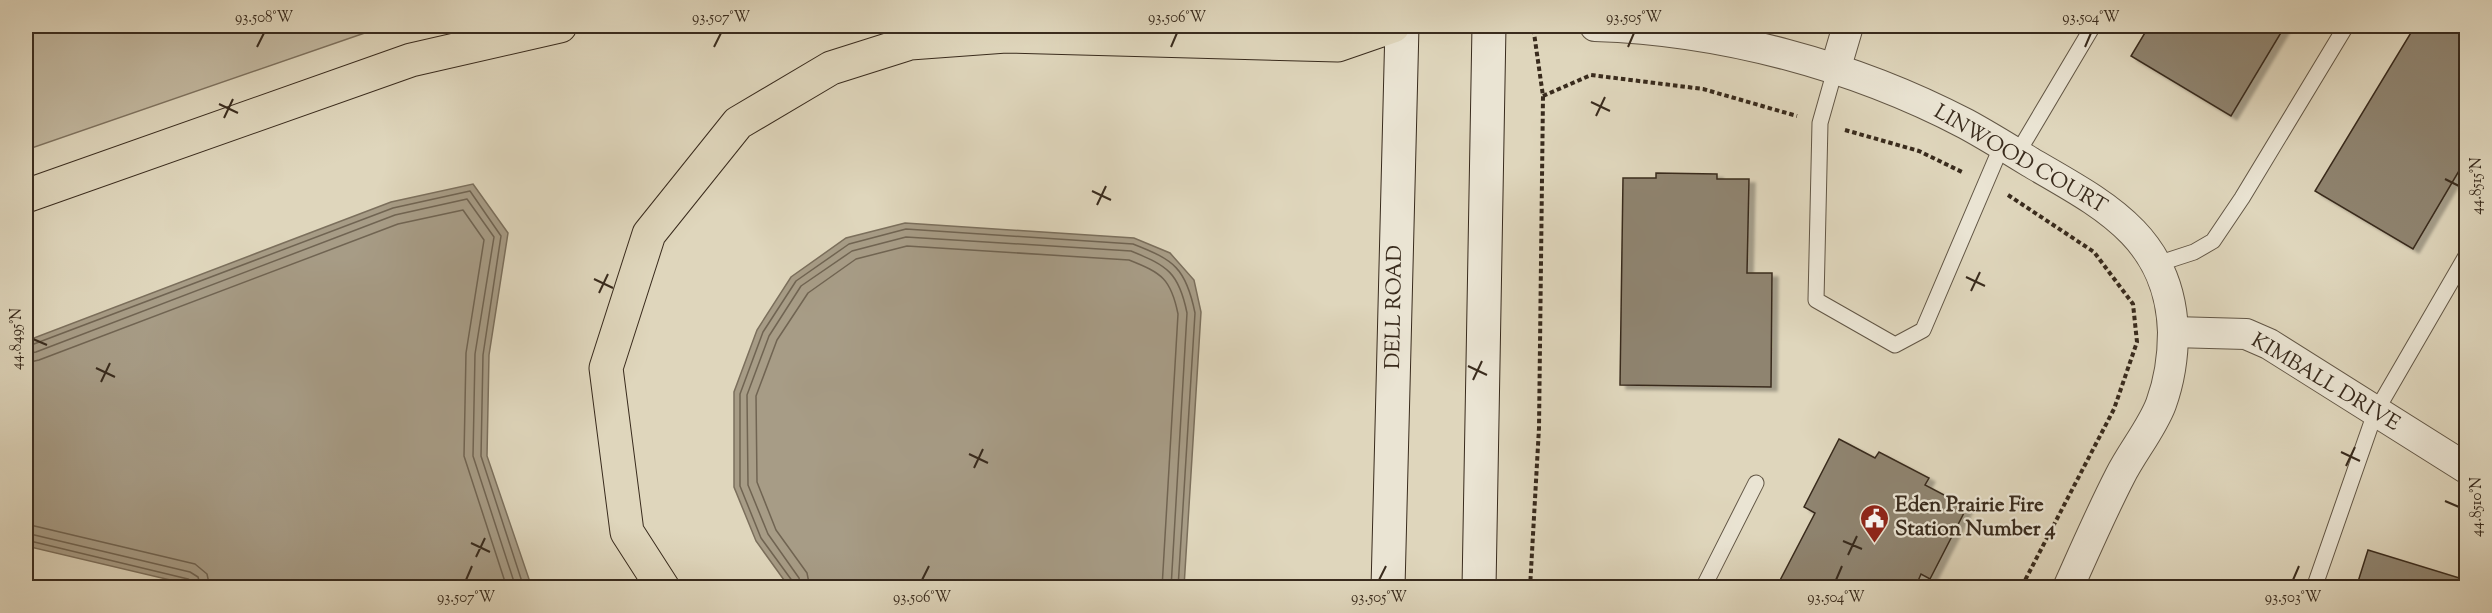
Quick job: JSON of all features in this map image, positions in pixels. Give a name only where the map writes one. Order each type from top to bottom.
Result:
[{"type":"highway","points":[[26,196],[411,60],[560,26]]},
{"type":"highway","points":[[663,588],[627,532],[606,368],[649,234],[738,123],[831,68],[910,43],[1006,36],[1338,45],[1393,26]]},
{"type":"main road","name":"DELL ROAD","points":[[1388,588],[1402,26]]},
{"type":"main road","points":[[1479,588],[1489,26]]},
{"type":"street","name":"LINWOOD COURT","points":[[1595,26],[1649,28],[1758,46],[1865,80],[1966,124],[2091,198],[2121,219],[2157,264],[2170,304],[2173,332],[2171,358],[2160,405],[2126,464],[2068,588]]},
{"type":"street","points":[[1834,70],[1848,26]]},
{"type":"street","name":"KIMBALL DRIVE","points":[[2173,332],[2209,331],[2246,334],[2269,344],[2375,413],[2466,468]]},
{"type":"lane","points":[[1834,70],[1820,123],[1816,300],[1895,345],[1923,330],[1981,190],[2093,26]]},
{"type":"lane","points":[[2157,264],[2194,252],[2213,241],[2242,198],[2346,26]]},
{"type":"lane","points":[[2314,588],[2375,413],[2466,256]]},
{"type":"lane","points":[[1703,588],[1756,483]]},
{"type":"path","points":[[1530,588],[1539,428],[1542,107],[1533,26]]},
{"type":"shaded area","points":[[26,26],[385,26],[26,150]]},
{"type":"water","points":[[473,184],[508,233],[489,355],[487,456],[530,587],[200,587],[26,546],[26,341],[391,202]]},
{"type":"water","points":[[905,223],[1134,238],[1170,253],[1194,280],[1201,312],[1184,587],[789,587],[756,541],[734,487],[734,392],[757,330],[791,277],[846,238]]},
{"type":"building","points":[[2149,26],[2285,26],[2231,116],[2131,56]]},
{"type":"building","points":[[2415,26],[2466,26],[2466,159],[2413,249],[2315,191]]},
{"type":"building","points":[[1656,173],[1717,174],[1717,179],[1749,179],[1747,273],[1772,273],[1771,387],[1620,385],[1623,178],[1656,178]]},
{"type":"building","points":[[2466,368],[2466,382],[2460,378]]},
{"type":"building","name":"Eden Prairie Fire Station Number 4","points":[[1839,439],[1875,458],[1879,452],[1929,478],[1925,485],[1967,507],[1930,579],[1921,574],[1915,588],[1776,588],[1815,513],[1804,507]]},
{"type":"building","points":[[2368,550],[2466,580],[2466,588],[2356,588]]},
{"type":"place","name":"Eden Prairie Fire Station Number 4","points":[[1874,544]]}]
